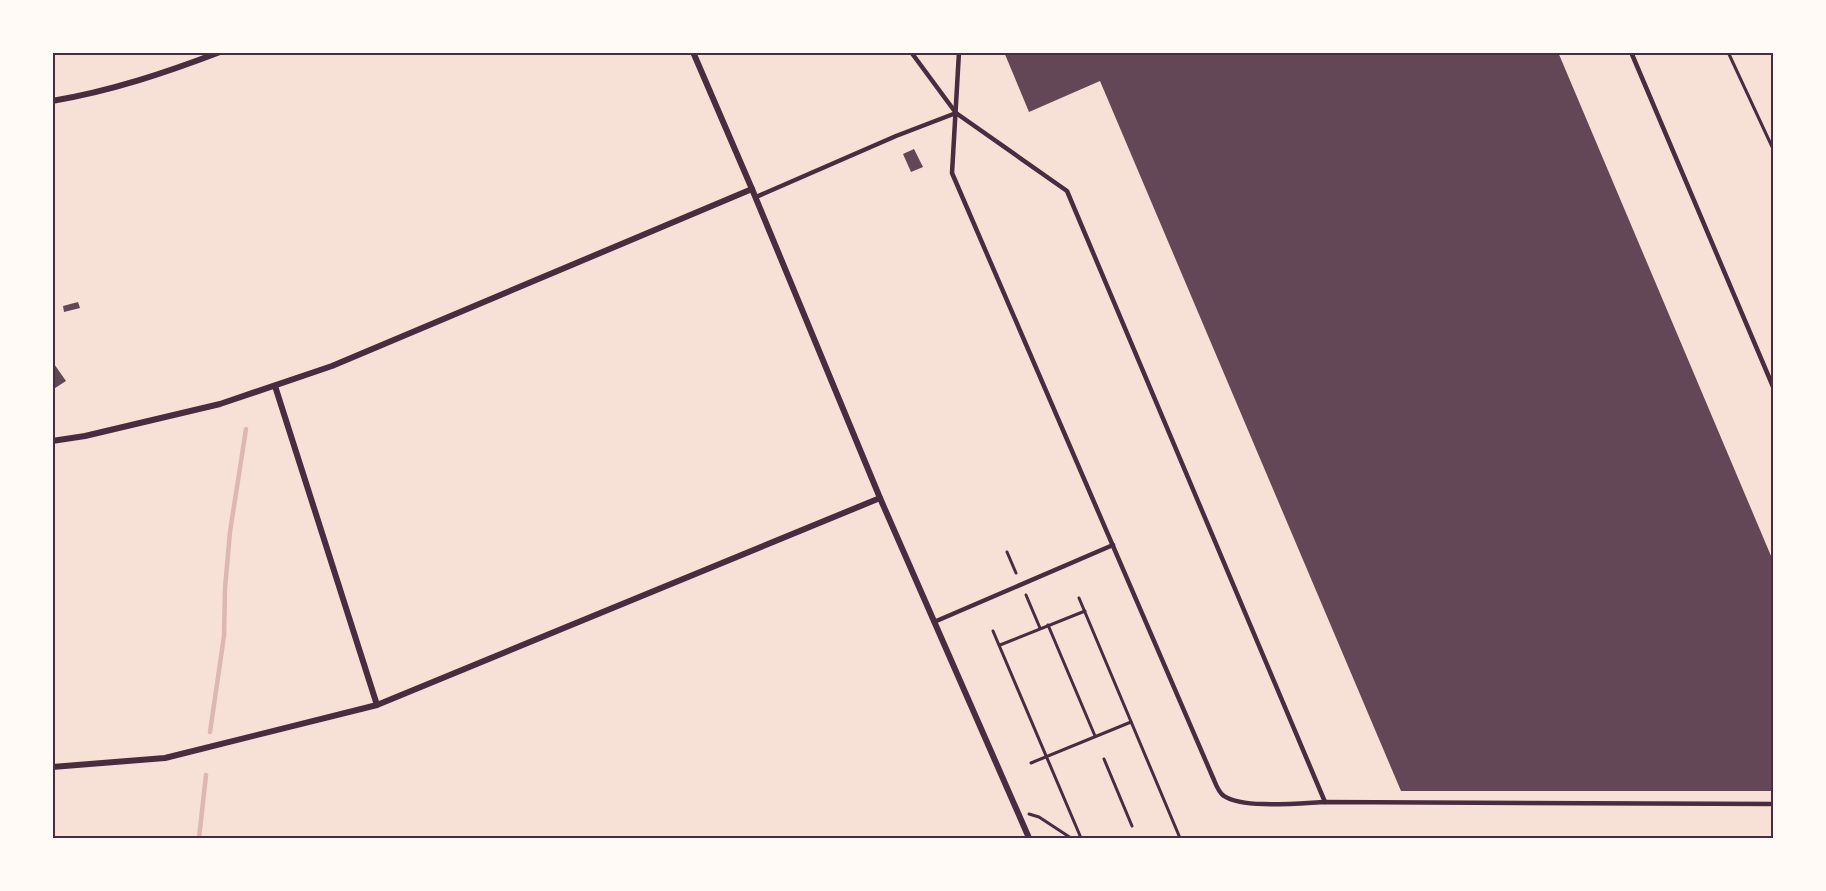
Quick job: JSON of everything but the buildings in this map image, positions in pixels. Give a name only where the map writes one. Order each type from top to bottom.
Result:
[{"type":"street","points":[[52,101],[90,95],[155,76],[220,52]]},
{"type":"street","points":[[693,52],[756,196],[880,498],[1029,838]]},
{"type":"street","points":[[52,441],[85,436],[220,404],[332,366],[753,189]]},
{"type":"street","points":[[275,386],[377,705]]},
{"type":"street","points":[[52,767],[165,758],[377,705],[880,498]]},
{"type":"lane","points":[[911,52],[956,113],[1067,191],[1325,802]]},
{"type":"lane","points":[[959,52],[952,173],[1222,795],[1242,802],[1272,804],[1325,802],[1773,804]]},
{"type":"lane","points":[[1631,52],[1773,389]]},
{"type":"lane","points":[[756,196],[956,113]]},
{"type":"lane","points":[[934,622],[1113,545]]},
{"type":"path","points":[[1728,52],[1773,151]]},
{"type":"path","points":[[1007,552],[1016,573]]},
{"type":"path","points":[[1026,595],[1040,628]]},
{"type":"path","points":[[1079,598],[1180,838]]},
{"type":"path","points":[[999,645],[1084,611]]},
{"type":"path","points":[[1048,625],[1095,736]]},
{"type":"path","points":[[993,631],[1081,838]]},
{"type":"path","points":[[1031,763],[1131,722]]},
{"type":"path","points":[[1104,759],[1132,826]]},
{"type":"path","points":[[1016,810],[1039,817],[1071,838]]},
{"type":"waterway","points":[[210,732],[224,636],[230,532],[246,429]]},
{"type":"waterway","points":[[199,838],[206,775]]}]
